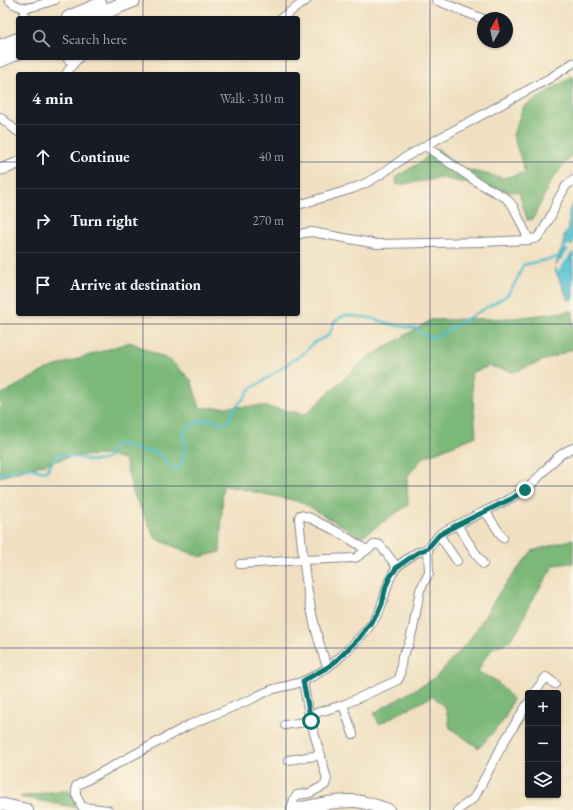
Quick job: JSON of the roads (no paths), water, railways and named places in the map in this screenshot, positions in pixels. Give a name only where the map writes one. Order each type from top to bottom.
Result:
[{"type":"highway","points":[[95,16],[133,0]]},
{"type":"highway","points":[[119,16],[124,7],[137,0]]},
{"type":"highway","points":[[74,16],[109,1]]},
{"type":"highway","points":[[0,47],[16,41]]},
{"type":"highway","points":[[0,60],[16,53]]},
{"type":"main road","points":[[292,810],[334,802],[355,801],[376,805],[388,810]]},
{"type":"main road","points":[[0,804],[27,810]]},
{"type":"street","points":[[9,0],[24,8],[55,0]]},
{"type":"street","points":[[284,16],[307,0]]},
{"type":"street","points":[[436,0],[477,17]]},
{"type":"street","points":[[24,8],[25,16]]},
{"type":"street","points":[[67,72],[73,60]]},
{"type":"street","points":[[300,204],[352,189],[368,182],[404,158],[572,65]]},
{"type":"street","points":[[0,117],[16,130]]},
{"type":"street","points":[[425,146],[477,182],[506,198],[513,206],[529,240]]},
{"type":"street","points":[[0,169],[16,165]]},
{"type":"street","points":[[300,234],[312,232],[377,244],[529,240],[536,238],[542,232],[552,214],[556,200],[566,186],[573,180]]},
{"type":"street","points":[[108,810],[82,807],[76,795],[76,786],[189,725],[274,689],[303,681],[328,667],[350,647],[374,620],[382,604],[386,586],[397,567],[417,553],[428,548],[439,535],[511,499],[525,490],[535,482],[560,455],[573,448]]},
{"type":"street","points":[[485,511],[503,538]]},
{"type":"street","points":[[328,667],[315,626],[303,560],[300,515],[308,517],[346,536],[366,550]]},
{"type":"street","points":[[457,525],[483,564]]},
{"type":"street","points":[[439,535],[457,561]]},
{"type":"street","points":[[240,564],[357,558],[375,544],[380,545],[397,567]]},
{"type":"street","points":[[285,725],[343,706],[398,680],[400,676],[402,656],[408,646],[420,590],[429,573],[428,548]]},
{"type":"street","points":[[536,690],[546,677],[555,684]]},
{"type":"street","points":[[292,810],[294,799],[297,795],[310,793],[325,785],[327,779],[310,718],[303,681]]},
{"type":"street","points":[[343,706],[353,734]]},
{"type":"street","points":[[458,810],[474,798],[504,742],[525,708]]},
{"type":"street","points":[[288,760],[321,755]]},
{"type":"water","points":[[573,204],[573,300],[568,299],[555,270],[558,257],[563,246],[564,235],[568,229],[569,210]]},
{"type":"waterway","points":[[0,475],[28,467],[44,472],[58,455],[93,461],[107,459],[112,453],[115,445],[121,444],[131,448],[158,453],[173,470],[177,470],[183,459],[184,432],[187,429],[194,424],[207,420],[214,420],[223,423],[228,422],[234,409],[249,390],[304,353],[313,343],[326,337],[330,333],[334,322],[344,315],[370,318],[398,326],[415,328],[426,336],[432,338],[505,297],[513,286],[523,265],[558,257]]}]
